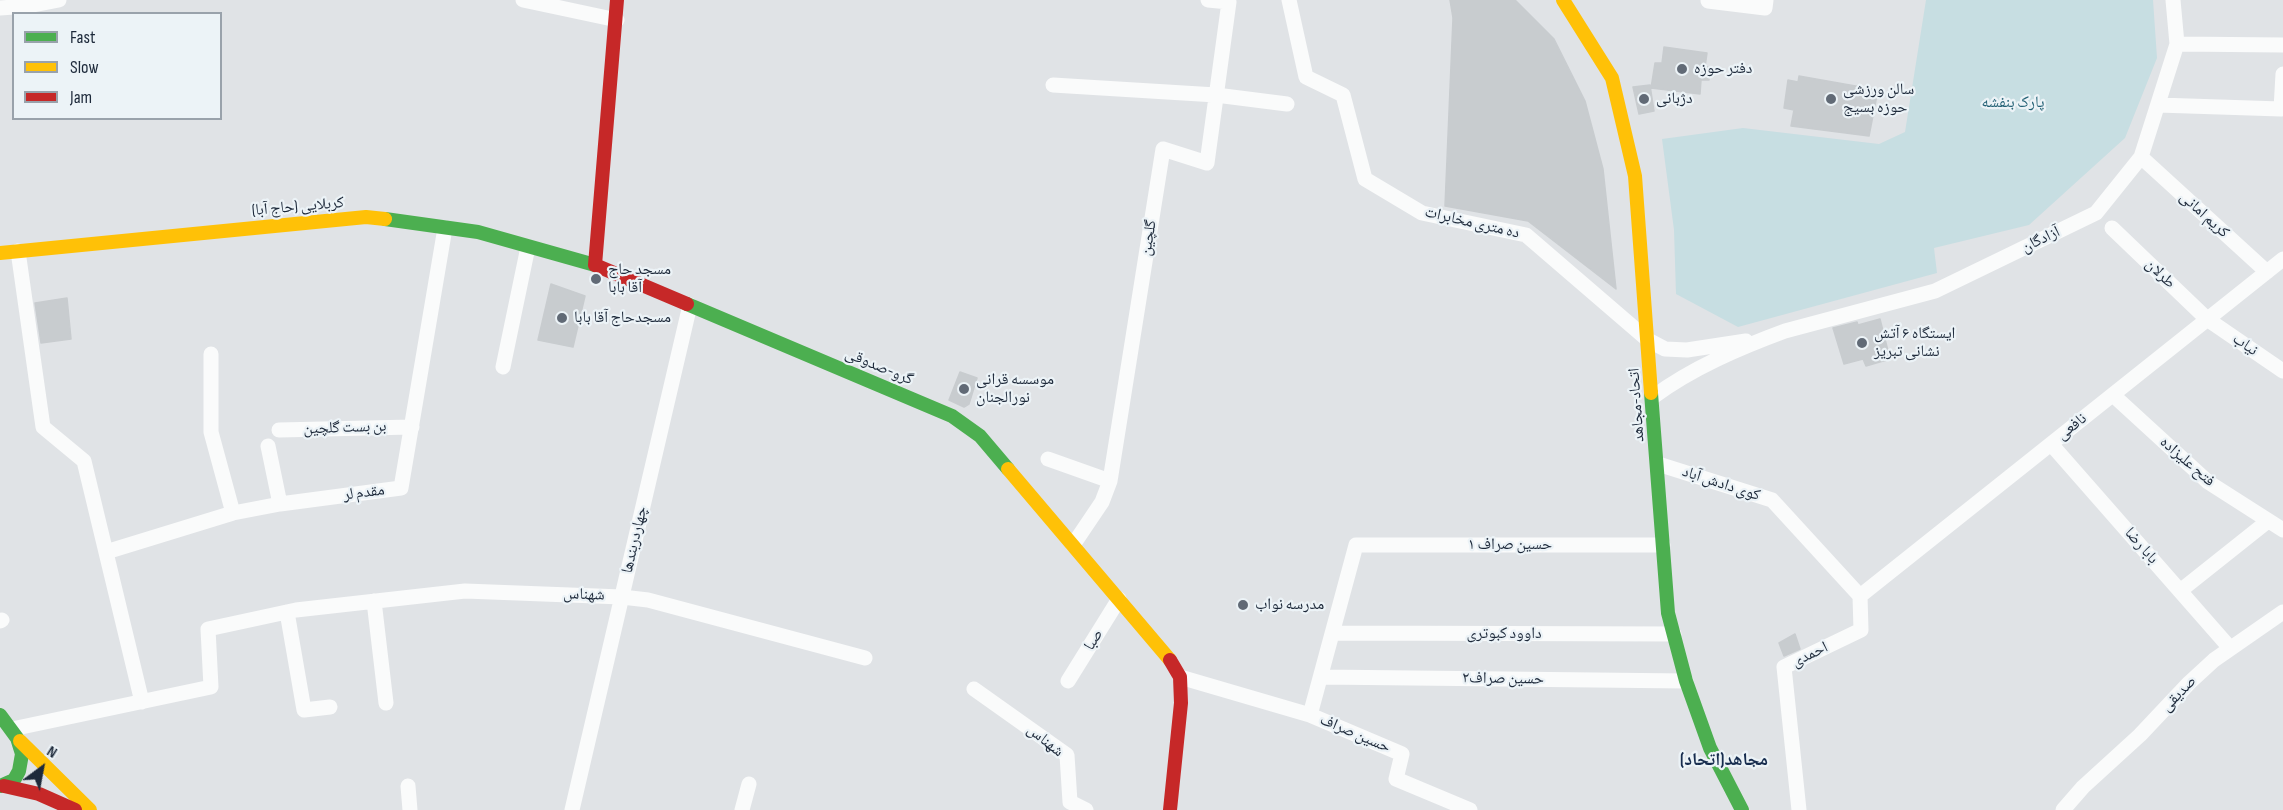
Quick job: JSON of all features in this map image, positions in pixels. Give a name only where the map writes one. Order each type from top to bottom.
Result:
[{"type":"street","points":[[0,8],[59,0]]},
{"type":"street","points":[[523,0],[617,20]]},
{"type":"street","points":[[595,265],[617,0]]},
{"type":"street","name":"گلچین","points":[[1073,545],[1102,502],[1110,481],[1162,149],[1207,163],[1229,2],[1208,0]]},
{"type":"street","name":"ده متری مخابرات","points":[[1289,0],[1306,77],[1343,95],[1365,179],[1422,213],[1526,235],[1648,340]]},
{"type":"street","points":[[1708,1],[1766,8],[1766,0]]},
{"type":"street","name":"آزادگان","points":[[1764,339],[1785,331],[1935,291],[2096,213],[2141,157],[2177,44],[2174,0]]},
{"type":"street","name":"اتحاد-مجاهد","points":[[1567,1],[1612,78],[1635,176],[1668,613],[1686,681],[1710,748],[1742,810]]},
{"type":"street","points":[[2177,44],[2283,45]]},
{"type":"street","points":[[2158,105],[2281,109],[2283,74]]},
{"type":"street","points":[[1053,85],[1216,95],[1287,104]]},
{"type":"street","name":"کریم امانی","points":[[2141,157],[2267,272]]},
{"type":"street","name":"کربلایی (حاج آبا)","points":[[0,253],[366,217],[478,232],[595,265]]},
{"type":"street","name":"مقدم لر","points":[[106,552],[233,513],[280,504],[401,488],[445,228]]},
{"type":"street","name":"طرلان","points":[[2112,228],[2207,319]]},
{"type":"street","points":[[503,368],[528,247]]},
{"type":"street","points":[[16,735],[142,702],[84,461],[43,427],[18,251]]},
{"type":"street","name":"نافعی","points":[[1860,596],[2283,259]]},
{"type":"street","name":"گرو-صدوقی","points":[[595,265],[952,416],[980,436],[1167,655],[1180,677]]},
{"type":"street","name":"چهاردربندها","points":[[572,810],[690,305]]},
{"type":"street","name":"نیاب","points":[[2207,319],[2283,371]]},
{"type":"street","points":[[1648,340],[1665,349],[1687,350],[1764,339]]},
{"type":"street","points":[[1653,397],[1678,378],[1764,339]]},
{"type":"street","points":[[211,354],[211,432],[233,513]]},
{"type":"street","name":"فتح علیزاده","points":[[2113,395],[2208,482],[2283,530]]},
{"type":"street","name":"بن بست گلچین","points":[[279,430],[412,427]]},
{"type":"street","name":"بابا رضا","points":[[2051,444],[2230,648]]},
{"type":"street","points":[[268,446],[280,504]]},
{"type":"street","points":[[1048,459],[1110,481]]},
{"type":"street","name":"کوی دادش آباد","points":[[1658,464],[1772,500],[1860,596]]},
{"type":"street","points":[[2180,591],[2268,520]]},
{"type":"street","name":"حسین صراف ۱","points":[[1356,545],[1663,545]]},
{"type":"street","name":"حسین صراف","points":[[1310,715],[1356,545]]},
{"type":"street","name":"شهناس","points":[[142,702],[211,687],[208,629],[291,611],[465,591],[648,600],[865,658]]},
{"type":"street","name":"احمدی","points":[[1798,810],[1784,668],[1861,630],[1860,596]]},
{"type":"street","name":"صبا","points":[[1068,681],[1119,599]]},
{"type":"street","points":[[374,601],[386,703]]},
{"type":"street","points":[[291,611],[304,710],[330,707]]},
{"type":"street","name":"صدیقی","points":[[2063,810],[2084,787],[2140,735],[2188,683],[2230,648],[2283,612]]},
{"type":"street","name":"داوود کبوتری","points":[[1334,633],[1674,634]]},
{"type":"street","points":[[1170,810],[1181,703],[1180,677]]},
{"type":"street","name":"حسین صراف","points":[[1180,677],[1310,715],[1402,754],[1396,779],[1470,810]]},
{"type":"street","name":"حسین صراف۲","points":[[1321,677],[1686,681]]},
{"type":"street","name":"شهناس","points":[[974,689],[1066,755],[1070,802],[1086,810]]},
{"type":"street","points":[[0,716],[90,810]]},
{"type":"street","points":[[2,786],[14,780],[21,770],[23,762],[16,735]]},
{"type":"street","points":[[742,810],[748,784]]},
{"type":"street","points":[[2,786],[39,794],[75,810]]},
{"type":"street","points":[[408,786],[410,810]]},
{"type":"green space","name":"پارک بنفشه","points":[[1926,0],[2153,0],[2157,58],[2125,138],[2029,225],[1934,248],[1937,273],[1738,327],[1676,294],[1674,230],[1662,139],[1743,128],[1879,144],[1905,132]]},
{"type":"building","points":[[1450,0],[1515,0],[1554,39],[1585,101],[1603,169],[1616,289],[1528,221],[1445,206],[1453,18]]},
{"type":"building","name":"دفتر حوزه","points":[[1664,47],[1707,53],[1705,67],[1711,67],[1709,80],[1701,80],[1700,94],[1651,88],[1655,63],[1662,63]]},
{"type":"building","name":"سالن ورزشی حوزه بسیج","points":[[1799,76],[1878,90],[1869,136],[1791,126],[1794,110],[1784,108],[1788,80],[1798,82]]},
{"type":"building","name":"دژبانی","points":[[1650,85],[1654,111],[1639,114],[1633,87]]},
{"type":"building","name":"مسجدحاج آقا بابا","points":[[551,284],[585,296],[573,347],[538,340]]},
{"type":"building","points":[[67,298],[71,339],[41,343],[35,303]]},
{"type":"building","name":"ایستگاه ۶ آتش نشانی تبریز","points":[[1880,319],[1890,359],[1866,366],[1863,359],[1844,364],[1833,328]]},
{"type":"building","name":"موسسه قرانی نورالجنان","points":[[960,372],[977,378],[969,404],[964,407],[949,400]]},
{"type":"building","points":[[1795,634],[1800,649],[1784,656],[1779,643]]},
{"type":"traffic: fast","points":[[385,219],[478,232],[595,265]]},
{"type":"traffic: fast","points":[[687,304],[952,416],[980,436],[1008,469]]},
{"type":"traffic: fast","points":[[1651,393],[1668,613],[1686,681],[1710,748],[1742,810]]},
{"type":"traffic: fast","points":[[0,715],[17,738],[22,754],[19,771],[14,780],[0,786]]},
{"type":"traffic: slow","points":[[1563,0],[1612,78],[1635,176],[1651,393]]},
{"type":"traffic: slow","points":[[0,253],[366,217],[385,219]]},
{"type":"traffic: slow","points":[[1008,469],[1170,660]]},
{"type":"traffic: slow","points":[[20,741],[90,810]]},
{"type":"traffic: jam","points":[[617,0],[595,265],[687,304]]},
{"type":"traffic: jam","points":[[1170,660],[1180,677],[1181,703],[1170,810]]},
{"type":"traffic: jam","points":[[4,786],[39,794],[75,810]]},
{"type":"place","name":"دفتر حوزه","points":[[1682,69]]},
{"type":"place","name":"دژبانی","points":[[1644,99]]},
{"type":"place","name":"سالن ورزشی حوزه بسیج","points":[[1831,99]]},
{"type":"place","name":"مسجد حاج آقا بابا","points":[[596,279]]},
{"type":"place","name":"مسجدحاج آقا بابا","points":[[562,318]]},
{"type":"place","name":"ایستگاه ۶ آتش نشانی تبریز","points":[[1862,343]]},
{"type":"place","name":"موسسه قرانی نورالجنان","points":[[964,389]]},
{"type":"place","name":"مدرسه نواب","points":[[1243,605]]},
{"type":"district","name":"مجاهد(اتحاد)","points":[[1724,760]]}]
